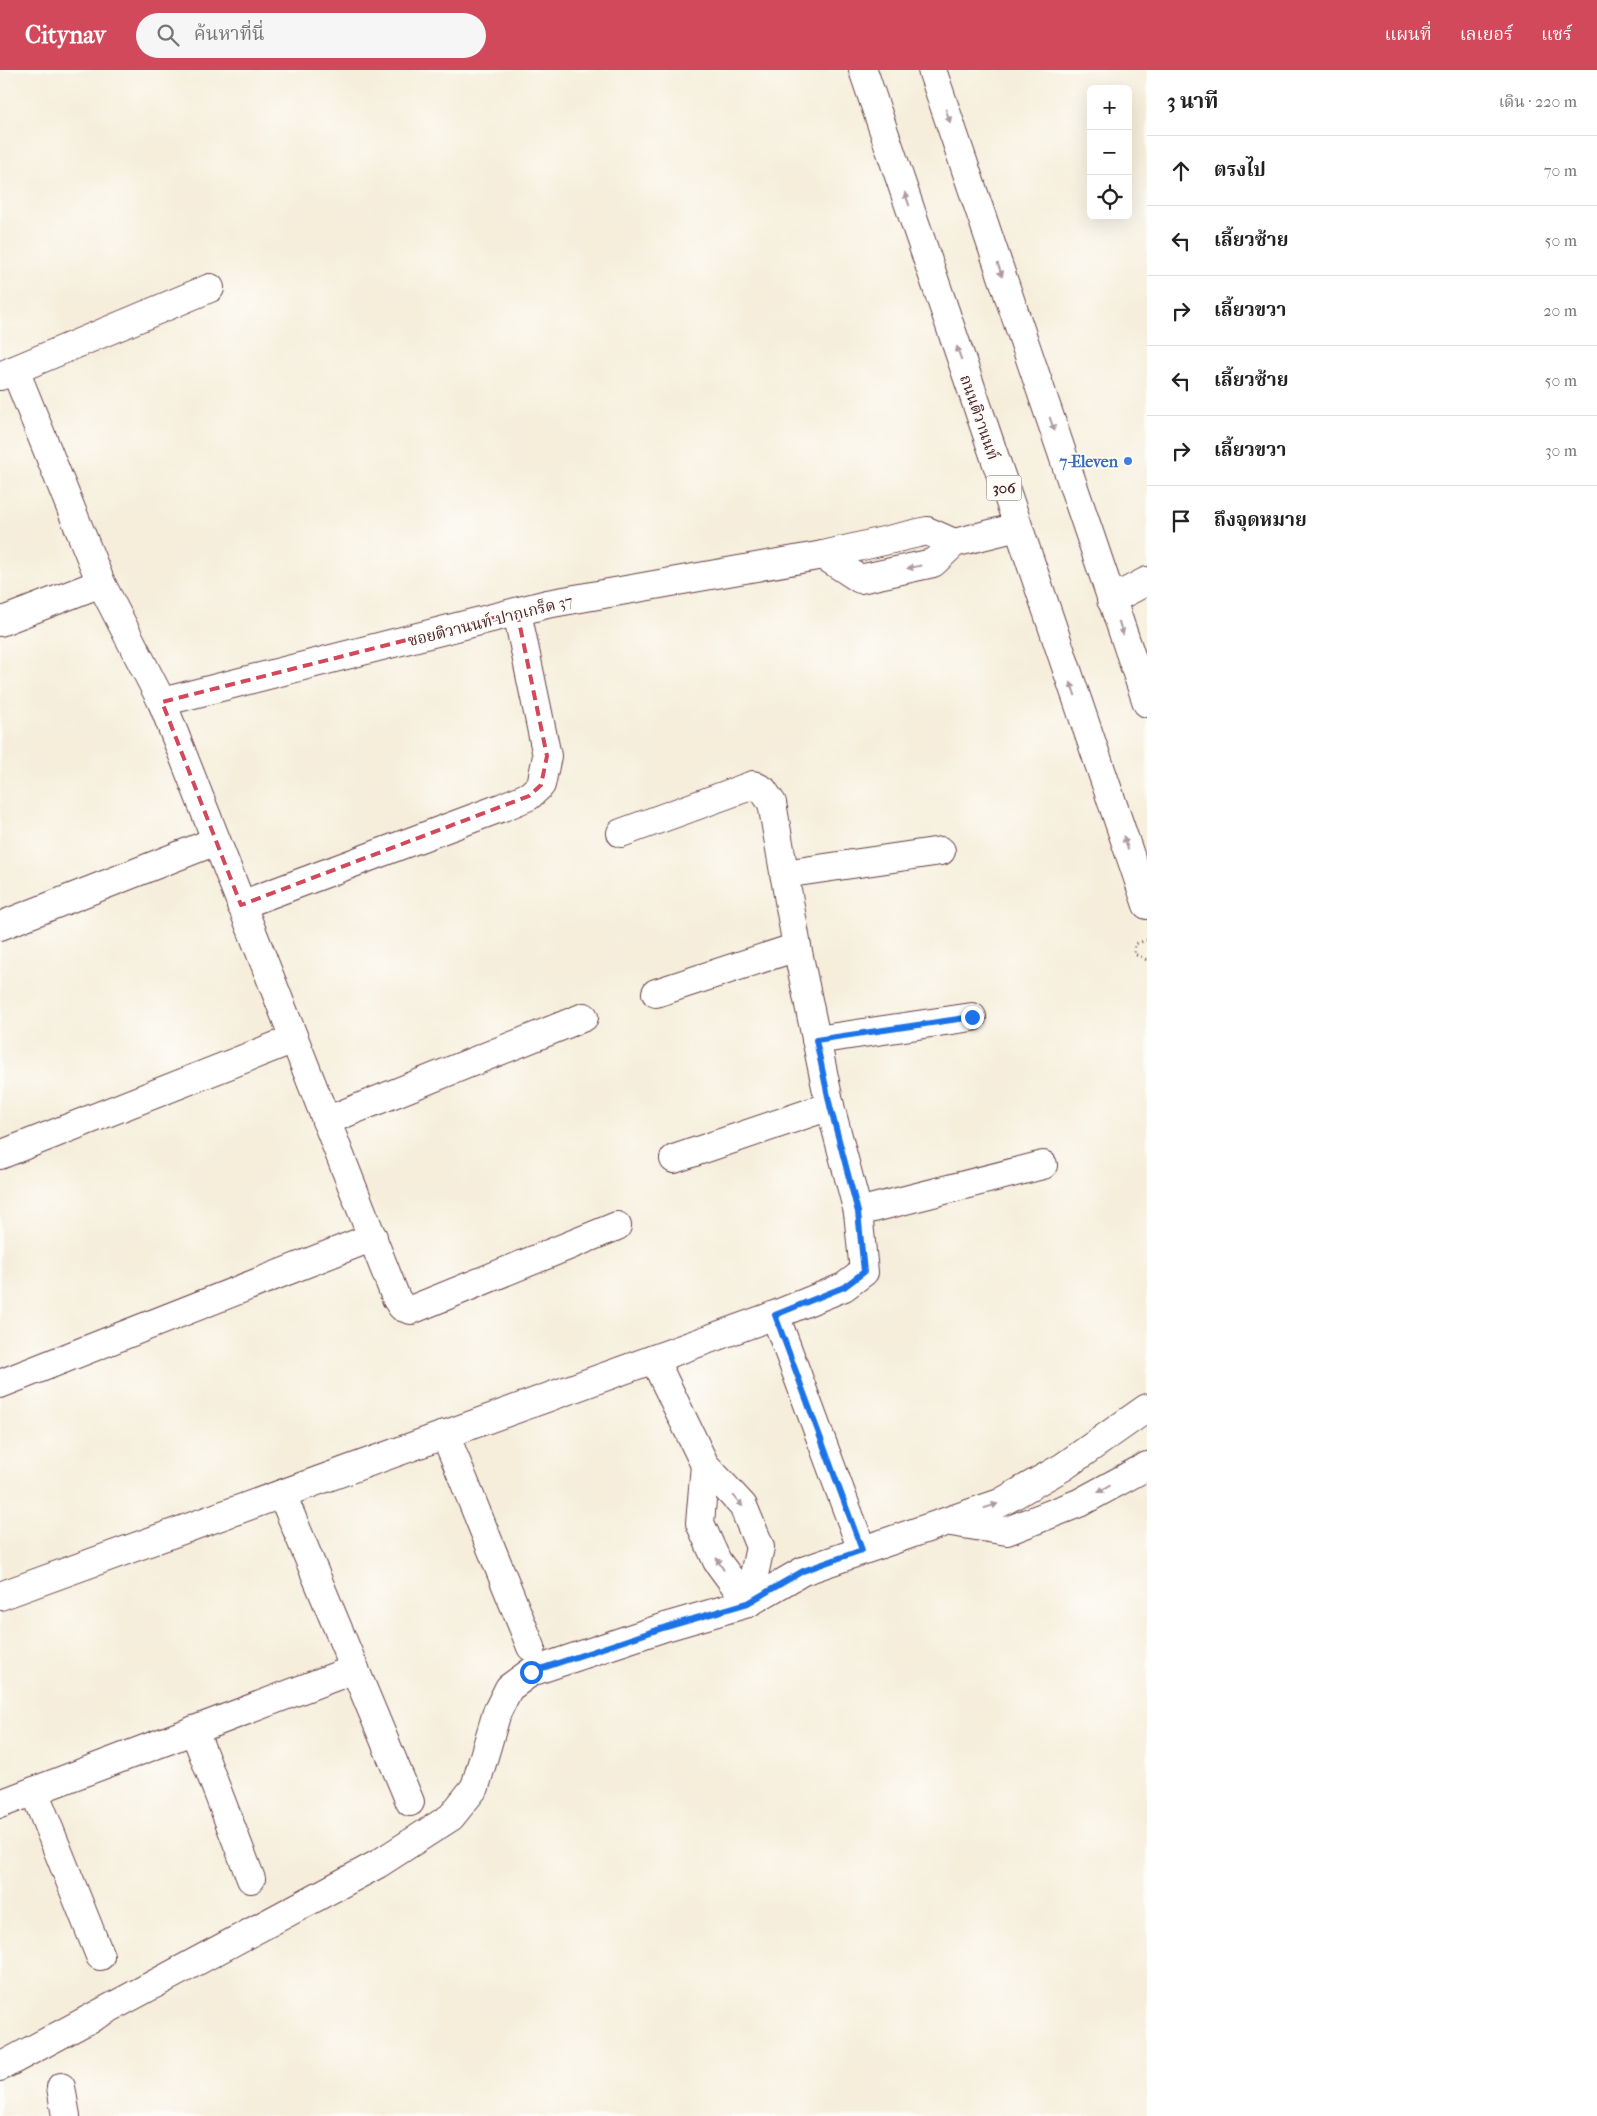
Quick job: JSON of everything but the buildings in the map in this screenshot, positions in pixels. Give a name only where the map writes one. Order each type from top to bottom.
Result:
[{"type":"street","name":"ถนนติวานนท์","points":[[863,70],[1147,905]]},
{"type":"street","points":[[932,70],[1147,703]]},
{"type":"street","points":[[210,288],[8,373],[101,583],[162,702],[396,1298],[402,1307],[411,1310],[617,1226]]},
{"type":"street","name":"ซอยติวานนท์-ปากเกร็ด 37","points":[[162,702],[547,604],[822,555],[927,531],[954,543],[1018,527]]},
{"type":"street","points":[[1111,600],[1147,581]]},
{"type":"street","points":[[0,622],[101,583]]},
{"type":"street","points":[[241,905],[503,807],[529,796],[541,785],[547,756],[517,612]]},
{"type":"street","points":[[0,1596],[775,1315],[844,1287],[864,1272],[858,1212],[830,1106],[816,1040],[797,947],[772,802],[762,790],[753,785],[621,833]]},
{"type":"street","points":[[0,926],[216,841]]},
{"type":"street","points":[[784,874],[941,851]]},
{"type":"street","points":[[656,993],[797,947]]},
{"type":"street","points":[[326,1121],[584,1017]]},
{"type":"street","points":[[816,1040],[972,1017]]},
{"type":"street","points":[[0,1155],[294,1039]]},
{"type":"street","points":[[674,1159],[830,1106]]},
{"type":"street","points":[[858,1212],[1044,1165]]},
{"type":"street","points":[[0,1384],[373,1237]]},
{"type":"street","points":[[775,1315],[862,1550]]},
{"type":"street","points":[[654,1359],[705,1465],[743,1506],[760,1548],[748,1603]]},
{"type":"street","points":[[0,2067],[378,1864],[451,1818],[475,1787],[497,1712],[509,1688],[531,1672],[666,1627],[748,1603],[803,1571],[1000,1503],[1063,1467],[1147,1408]]},
{"type":"street","points":[[445,1434],[531,1647]]},
{"type":"street","points":[[705,1465],[700,1522],[717,1561],[748,1603]]},
{"type":"street","points":[[945,1522],[1007,1531],[1079,1503],[1147,1466]]},
{"type":"street","points":[[282,1494],[410,1802]]},
{"type":"street","points":[[0,1804],[355,1669]]},
{"type":"street","points":[[194,1730],[251,1879]]},
{"type":"street","points":[[34,1791],[100,1956]]},
{"type":"street","points":[[61,2087],[66,2116]]},
{"type":"path","points":[[1147,940],[1135,944],[1134,954],[1147,960]]},
{"type":"highlighted area","points":[[517,612],[547,756],[541,785],[529,796],[241,905],[162,702]]},
{"type":"place","name":"7-Eleven","points":[[1128,461]]},
{"type":"route","points":[[531,1672],[666,1627],[748,1603],[803,1571],[862,1550],[775,1315],[844,1287],[864,1272],[858,1212],[830,1106],[816,1040],[972,1017]]}]
